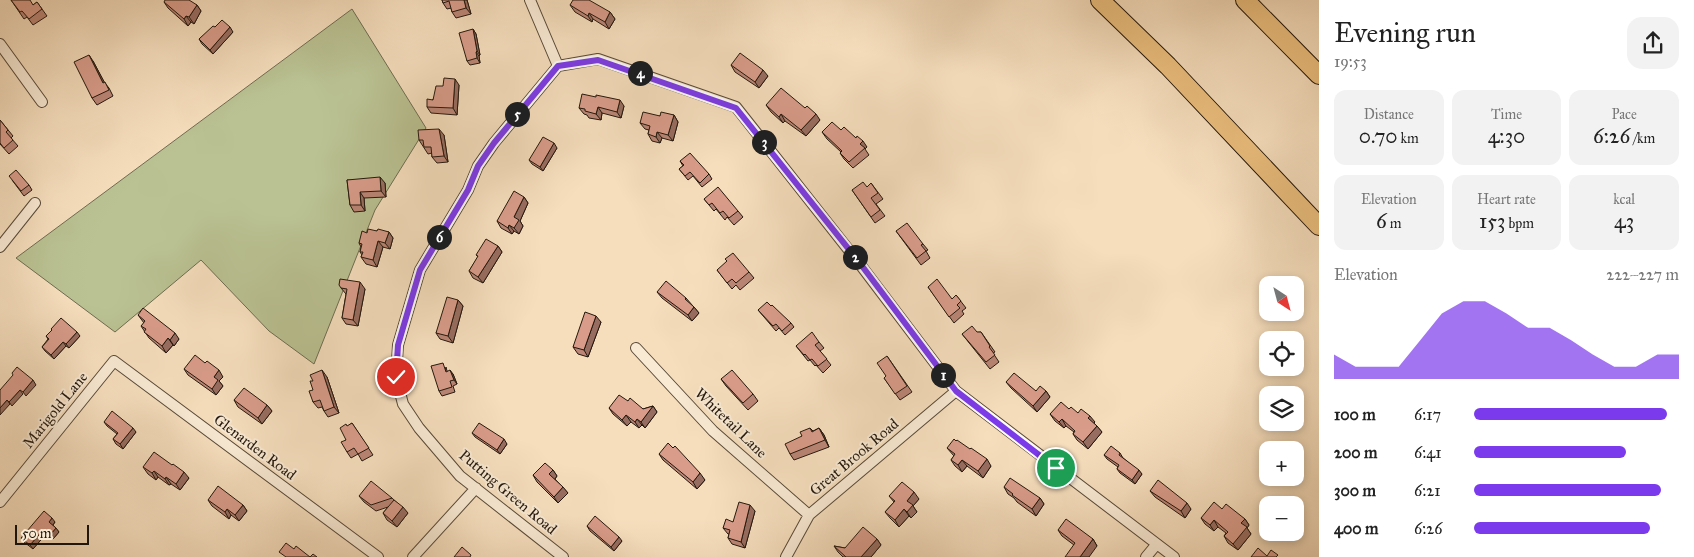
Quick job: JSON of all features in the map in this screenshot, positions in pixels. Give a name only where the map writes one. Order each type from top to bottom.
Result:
[{"type":"highway","points":[[1100,0],[1181,79],[1319,226]]},
{"type":"highway","points":[[1245,0],[1319,75]]},
{"type":"street","points":[[530,0],[558,66],[598,60],[736,108],[859,262],[956,391],[1174,557]]},
{"type":"street","points":[[0,44],[42,102]]},
{"type":"street","name":"Putting Green Road","points":[[558,66],[494,143],[478,166],[468,190],[420,270],[398,345],[396,377],[404,404],[419,428],[460,476],[563,557]]},
{"type":"street","points":[[0,247],[35,203]]},
{"type":"street","name":"Whitetail Lane","points":[[636,348],[713,431],[809,515]]},
{"type":"street","name":"Marigold Lane","points":[[0,502],[114,361]]},
{"type":"street","name":"Glenarden Road","points":[[114,361],[378,557]]},
{"type":"street","name":"Great Brook Road","points":[[786,557],[809,515],[956,391]]},
{"type":"street","points":[[414,557],[476,488]]},
{"type":"street","points":[[1146,557],[1156,545]]},
{"type":"green space","points":[[352,9],[426,128],[375,210],[314,364],[269,331],[201,260],[115,332],[16,258]]},
{"type":"building","points":[[11,0],[30,0],[33,5],[37,2],[42,9],[29,19],[22,11],[20,12]]},
{"type":"building","points":[[165,0],[189,0],[197,5],[189,17],[186,16],[184,19],[164,2]]},
{"type":"building","points":[[442,0],[464,0],[466,8],[452,12],[449,1],[443,3]]},
{"type":"building","points":[[573,0],[589,0],[610,12],[605,22],[589,13],[588,16],[570,5]]},
{"type":"building","points":[[222,20],[230,27],[210,50],[199,39]]},
{"type":"building","points":[[473,29],[477,58],[467,61],[459,33]]},
{"type":"building","points":[[740,53],[763,70],[755,82],[731,65]]},
{"type":"building","points":[[89,55],[103,83],[105,82],[109,90],[92,98],[74,62]]},
{"type":"building","points":[[444,78],[455,79],[453,108],[427,107],[427,99],[433,100],[436,86],[443,86]]},
{"type":"building","points":[[781,88],[805,108],[807,106],[816,114],[801,130],[781,114],[779,117],[766,105]]},
{"type":"building","points":[[582,94],[620,100],[617,112],[598,107],[596,114],[579,108]]},
{"type":"building","points":[[643,112],[660,116],[661,112],[674,115],[668,135],[657,132],[656,137],[648,134],[650,126],[640,123]]},
{"type":"building","points":[[0,120],[8,130],[6,132],[13,140],[4,148],[0,143]]},
{"type":"building","points":[[832,122],[841,130],[844,127],[856,138],[857,136],[863,141],[860,144],[865,148],[849,162],[840,153],[842,151],[822,132]]},
{"type":"building","points":[[439,129],[444,156],[432,157],[431,147],[424,147],[423,140],[419,140],[418,130]]},
{"type":"building","points":[[543,137],[554,143],[540,167],[529,160]]},
{"type":"building","points":[[690,153],[709,174],[700,183],[690,172],[685,176],[679,169],[684,165],[680,161]]},
{"type":"building","points":[[16,170],[29,185],[21,191],[9,176]]},
{"type":"building","points":[[380,177],[381,191],[360,192],[361,205],[350,205],[347,180]]},
{"type":"building","points":[[863,182],[867,187],[871,183],[878,193],[871,198],[880,210],[871,217],[852,190]]},
{"type":"building","points":[[718,187],[738,211],[729,218],[723,211],[720,213],[712,203],[709,205],[704,199]]},
{"type":"building","points":[[514,191],[524,197],[514,217],[519,220],[514,228],[509,225],[508,228],[497,221]]},
{"type":"building","points":[[907,223],[926,251],[917,258],[896,231]]},
{"type":"building","points":[[368,229],[389,232],[385,243],[378,241],[373,260],[361,257],[363,252],[360,252],[362,244],[359,243],[362,231],[367,233]]},
{"type":"building","points":[[486,239],[498,246],[478,277],[469,271]]},
{"type":"building","points":[[733,253],[749,272],[736,283],[732,279],[727,283],[717,270],[727,261],[725,259]]},
{"type":"building","points":[[340,279],[360,282],[353,320],[342,318],[347,289],[341,288],[339,285]]},
{"type":"building","points":[[937,279],[952,299],[956,295],[961,301],[957,305],[960,308],[949,317],[928,287]]},
{"type":"building","points":[[666,281],[694,307],[688,315],[657,292]]},
{"type":"building","points":[[447,297],[458,300],[448,336],[436,333]]},
{"type":"building","points":[[767,302],[791,323],[782,331],[776,324],[773,326],[758,310]]},
{"type":"building","points":[[143,308],[175,333],[162,346],[144,332],[146,329],[141,326],[145,321],[138,315]]},
{"type":"building","points":[[585,312],[596,316],[584,350],[573,347]]},
{"type":"building","points":[[61,318],[77,332],[66,344],[63,342],[51,355],[42,347],[49,339],[46,336]]},
{"type":"building","points":[[972,326],[977,332],[981,332],[995,355],[986,362],[962,334]]},
{"type":"building","points":[[812,332],[819,342],[815,345],[827,359],[818,366],[796,346]]},
{"type":"building","points":[[195,355],[219,370],[214,377],[218,380],[212,389],[184,369]]},
{"type":"building","points":[[887,356],[907,386],[895,394],[877,363]]},
{"type":"building","points":[[443,363],[446,372],[450,370],[454,380],[450,381],[452,387],[439,391],[431,366]]},
{"type":"building","points":[[17,367],[33,380],[23,392],[20,390],[9,402],[7,400],[0,408],[0,390],[13,375],[12,373]]},
{"type":"building","points":[[322,370],[334,407],[324,411],[320,400],[313,402],[309,391],[313,390],[310,381],[313,381],[310,375]]},
{"type":"building","points":[[732,370],[753,394],[743,403],[721,379]]},
{"type":"building","points":[[1014,373],[1036,391],[1040,386],[1046,391],[1033,406],[1006,382]]},
{"type":"building","points":[[244,388],[267,405],[258,418],[234,400]]},
{"type":"building","points":[[619,395],[628,401],[630,398],[643,409],[653,406],[641,422],[637,419],[635,422],[626,415],[622,420],[609,408]]},
{"type":"building","points":[[1061,402],[1069,409],[1071,407],[1078,413],[1081,409],[1090,416],[1088,418],[1097,426],[1083,442],[1073,434],[1075,431],[1062,419],[1059,422],[1050,414]]},
{"type":"building","points":[[112,411],[133,428],[120,444],[113,439],[118,433],[104,422]]},
{"type":"building","points":[[352,423],[369,448],[358,454],[354,448],[347,452],[341,442],[346,440],[340,428]]},
{"type":"building","points":[[479,423],[504,439],[497,450],[472,433]]},
{"type":"building","points":[[810,428],[812,432],[819,428],[825,440],[790,454],[785,444],[802,436],[800,432]]},
{"type":"building","points":[[954,439],[987,459],[978,471],[962,460],[958,465],[951,460],[955,454],[947,448]]},
{"type":"building","points":[[668,443],[673,448],[675,446],[700,473],[693,482],[659,454]]},
{"type":"building","points":[[1111,446],[1120,453],[1119,455],[1139,470],[1132,480],[1117,469],[1119,465],[1104,455]]},
{"type":"building","points":[[154,452],[184,472],[176,484],[166,477],[165,479],[154,471],[152,473],[143,467]]},
{"type":"building","points":[[545,463],[553,470],[549,474],[563,487],[554,497],[533,475]]},
{"type":"building","points":[[1010,478],[1040,498],[1032,509],[1004,487]]},
{"type":"building","points":[[1158,480],[1187,503],[1181,511],[1150,491]]},
{"type":"building","points":[[371,481],[392,498],[371,505],[359,496]]},
{"type":"building","points":[[902,482],[914,492],[907,501],[913,505],[907,512],[904,509],[895,520],[885,512],[895,501],[889,496]]},
{"type":"building","points":[[218,486],[243,505],[235,515],[227,509],[225,512],[208,500]]},
{"type":"building","points":[[394,500],[403,507],[392,521],[383,513]]},
{"type":"building","points":[[739,502],[750,505],[741,542],[728,538],[730,530],[723,528],[726,519],[733,522]]},
{"type":"building","points":[[1214,502],[1222,509],[1226,504],[1245,519],[1241,523],[1247,527],[1233,544],[1224,536],[1228,532],[1214,520],[1210,525],[1201,518]]},
{"type":"building","points":[[44,511],[52,518],[49,522],[56,528],[50,535],[43,530],[30,545],[21,538]]},
{"type":"building","points":[[595,516],[619,537],[611,547],[587,526]]},
{"type":"building","points":[[1066,519],[1093,539],[1080,557],[1065,557],[1075,543],[1058,530]]},
{"type":"building","points":[[863,527],[877,539],[861,557],[846,557],[834,546],[845,548]]},
{"type":"building","points":[[286,543],[294,549],[296,546],[310,557],[286,557],[279,552]]},
{"type":"building","points":[[462,547],[471,555],[470,557],[454,557]]},
{"type":"building","points":[[1258,548],[1267,556],[1271,550],[1278,555],[1276,557],[1251,557]]},
{"type":"route","points":[[396,377],[398,345],[420,270],[468,190],[478,166],[494,143],[558,66],[598,60],[736,108],[859,262],[956,391],[1056,468]]}]
